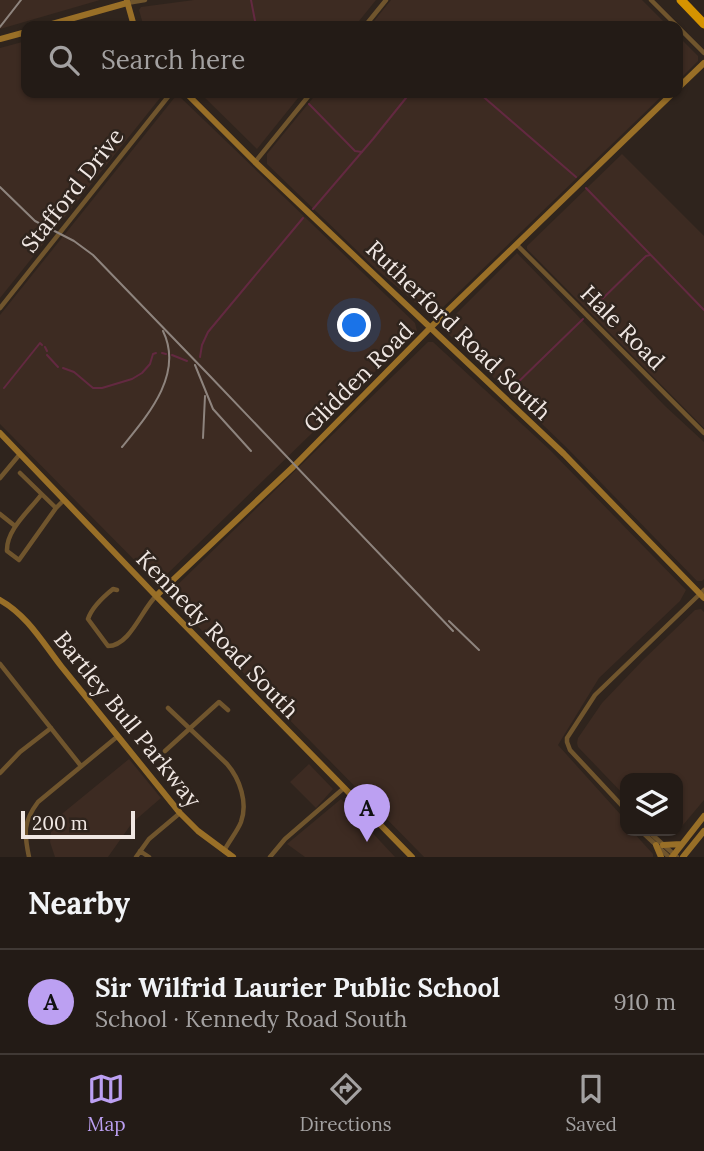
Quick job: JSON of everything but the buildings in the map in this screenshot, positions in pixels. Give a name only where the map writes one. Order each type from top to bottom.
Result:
[{"type":"highway","points":[[681,0],[704,24]]},
{"type":"street","points":[[61,21],[127,1],[145,0]]},
{"type":"street","points":[[369,21],[386,0]]},
{"type":"street","points":[[651,0],[672,21]]},
{"type":"street","points":[[127,1],[133,21]]},
{"type":"street","points":[[683,32],[704,53]]},
{"type":"street","points":[[0,39],[21,33]]},
{"type":"street","points":[[683,83],[704,63]]},
{"type":"street","name":"Stafford Drive","points":[[0,308],[167,98]]},
{"type":"street","name":"Rutherford Road South","points":[[191,98],[255,162],[564,454],[703,594]]},
{"type":"street","points":[[255,162],[307,98]]},
{"type":"street","name":"Glidden Road","points":[[156,596],[300,459],[430,328],[668,98]]},
{"type":"street","name":"Hale Road","points":[[517,245],[704,433]]},
{"type":"street","name":"Kennedy Road South","points":[[0,433],[412,857]]},
{"type":"street","points":[[0,478],[20,454]]},
{"type":"street","points":[[20,474],[56,508]]},
{"type":"street","points":[[41,495],[15,526],[6,546],[6,551],[19,560],[64,500]]},
{"type":"street","points":[[0,514],[15,526]]},
{"type":"street","points":[[117,590],[113,589],[104,596],[88,619],[111,647],[117,645],[138,624],[146,607],[156,596]]},
{"type":"street","points":[[620,804],[570,750],[567,738],[595,695],[703,594]]},
{"type":"street","name":"Bartley Bull Parkway","points":[[0,600],[26,621],[180,813],[198,831],[233,857]]},
{"type":"street","points":[[0,664],[81,766]]},
{"type":"street","points":[[165,751],[219,702],[228,710]]},
{"type":"street","points":[[168,708],[232,769],[242,791],[242,818],[224,851]]},
{"type":"street","points":[[0,773],[20,752],[51,727]]},
{"type":"street","points":[[29,857],[25,826],[38,802],[118,736]]},
{"type":"street","points":[[271,857],[285,839],[344,788]]},
{"type":"street","points":[[136,857],[149,839],[180,813]]},
{"type":"street","points":[[647,836],[673,856],[704,816]]},
{"type":"street","points":[[687,854],[704,831]]},
{"type":"street","points":[[652,836],[659,845],[661,857]]},
{"type":"street","points":[[659,845],[683,843]]},
{"type":"street","points":[[140,850],[149,857]]},
{"type":"shaded area","points":[[0,0],[100,0],[21,21],[0,29]]},
{"type":"shaded area","points":[[194,0],[376,0],[359,21],[142,21],[139,10],[141,7]]},
{"type":"shaded area","points":[[391,0],[642,0],[663,21],[374,21]]},
{"type":"shaded area","points":[[683,41],[698,56],[698,61],[683,76]]},
{"type":"shaded area","points":[[21,42],[21,98],[160,98],[0,298],[0,48]]},
{"type":"shaded area","points":[[174,98],[181,98],[415,323],[417,331],[160,581],[155,581],[0,424],[0,315]]},
{"type":"shaded area","points":[[205,98],[298,98],[257,149]]},
{"type":"shaded area","points":[[313,98],[660,98],[433,317],[377,270],[267,164],[267,154]]},
{"type":"shaded area","points":[[622,154],[704,236],[704,428],[527,249],[527,246]]},
{"type":"shaded area","points":[[517,253],[665,406],[704,442],[702,581],[697,581],[566,447],[444,330],[444,326]]},
{"type":"shaded area","points":[[428,342],[433,342],[550,450],[686,590],[680,601],[599,678],[558,745],[620,814],[620,836],[637,836],[653,857],[424,857],[169,597],[169,593]]},
{"type":"shaded area","points":[[701,609],[704,612],[704,800],[683,825],[683,773],[620,773],[620,791],[577,743],[602,703],[695,610]]},
{"type":"shaded area","points":[[129,759],[161,798],[132,823],[108,857],[55,857],[50,842],[52,822]]},
{"type":"shaded area","points":[[309,764],[333,789],[316,808],[290,782]]},
{"type":"shaded area","points":[[341,799],[395,857],[305,857],[287,844]]},
{"type":"waterway","points":[[251,0],[255,21]]},
{"type":"waterway","points":[[313,209],[406,98]]},
{"type":"waterway","points":[[485,98],[576,177]]},
{"type":"waterway","points":[[309,104],[355,151],[362,152]]},
{"type":"waterway","points":[[586,188],[704,310]]},
{"type":"waterway","points":[[200,357],[208,332],[303,218]]},
{"type":"waterway","points":[[592,309],[650,255]]},
{"type":"waterway","points":[[511,389],[583,319]]},
{"type":"waterway","points":[[4,388],[40,343],[42,345]]},
{"type":"waterway","points":[[45,347],[47,351]]},
{"type":"waterway","points":[[63,368],[74,372],[93,388],[102,388],[132,379],[142,373],[156,353]]},
{"type":"waterway","points":[[162,353],[166,354]]},
{"type":"waterway","points":[[47,355],[58,367]]},
{"type":"waterway","points":[[172,355],[187,361]]},
{"type":"railway","points":[[0,27],[21,0]]},
{"type":"railway","points":[[0,187],[35,221],[74,241],[93,255],[453,631]]},
{"type":"railway","points":[[122,447],[152,408],[166,378],[168,347],[163,331]]},
{"type":"railway","points":[[195,365],[213,409],[251,451]]},
{"type":"railway","points":[[203,438],[205,396]]},
{"type":"railway","points":[[449,621],[479,650]]},
{"type":"place","name":"Sir Wilfrid Laurier Public School","points":[[367,842]]}]
